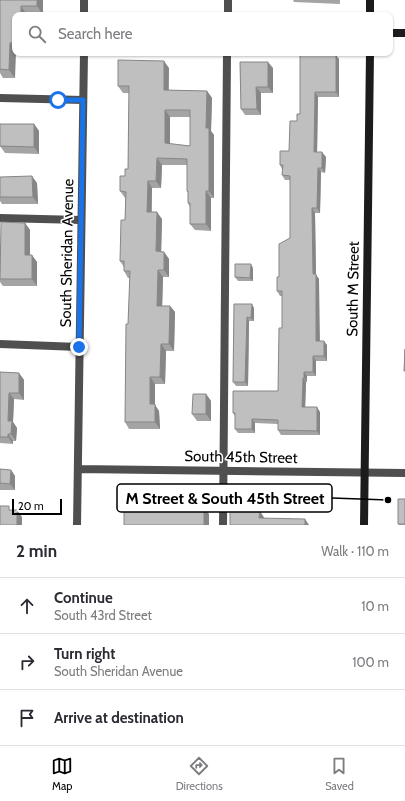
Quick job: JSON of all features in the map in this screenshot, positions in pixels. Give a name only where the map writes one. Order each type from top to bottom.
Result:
[{"type":"street","points":[[84,0],[84,12]]},
{"type":"street","points":[[228,0],[228,12]]},
{"type":"street","points":[[370,0],[370,12]]},
{"type":"street","points":[[393,33],[405,33]]},
{"type":"street","name":"South Sheridan Avenue","points":[[77,525],[84,56]]},
{"type":"street","points":[[223,525],[228,56]]},
{"type":"street","name":"South M Street","points":[[364,525],[370,56]]},
{"type":"street","points":[[0,98],[83,100]]},
{"type":"street","points":[[0,218],[81,220]]},
{"type":"street","points":[[0,344],[79,347]]},
{"type":"street","name":"South 45th Street","points":[[78,469],[405,473]]},
{"type":"building","points":[[0,0],[37,0],[37,6],[21,6],[21,12],[12,12],[12,43],[10,43],[9,70],[0,69]]},
{"type":"building","points":[[300,56],[336,56],[336,92],[315,92],[314,152],[322,152],[322,168],[318,168],[317,208],[312,208],[313,274],[316,274],[316,341],[324,341],[324,356],[313,356],[313,372],[304,372],[302,407],[317,407],[317,431],[278,430],[278,420],[252,419],[252,429],[235,429],[233,391],[278,391],[279,328],[282,328],[282,291],[277,291],[277,277],[279,277],[279,244],[290,238],[290,176],[282,175],[283,165],[280,165],[280,151],[289,151],[290,121],[297,121],[297,114],[300,114]]},
{"type":"building","points":[[118,60],[164,61],[164,90],[207,91],[206,128],[209,128],[209,191],[206,191],[206,224],[190,224],[190,203],[188,203],[187,191],[187,159],[157,158],[156,181],[148,181],[147,212],[157,212],[156,251],[164,252],[164,270],[158,270],[157,306],[170,306],[169,344],[161,344],[160,377],[150,377],[150,404],[155,404],[155,422],[125,422],[126,324],[128,324],[130,271],[124,271],[124,261],[120,261],[121,220],[125,220],[126,192],[120,191],[120,176],[125,176],[125,169],[128,169],[129,86],[118,86]],"holes":[[[165,110],[190,110],[190,146],[165,143]]]},
{"type":"building","points":[[240,62],[268,62],[268,87],[256,87],[257,109],[241,109]]},
{"type":"building","points":[[0,124],[34,124],[34,147],[0,146]]},
{"type":"building","points":[[32,176],[33,197],[0,197],[0,177]]},
{"type":"building","points":[[1,222],[25,223],[25,255],[32,255],[32,279],[0,279]]},
{"type":"building","points":[[235,264],[251,264],[250,278],[235,277]]},
{"type":"building","points":[[234,304],[252,304],[251,318],[247,317],[245,382],[233,382]]},
{"type":"building","points":[[405,349],[405,371],[404,371]]},
{"type":"building","points":[[0,372],[19,373],[19,393],[9,393],[8,421],[12,421],[11,434],[8,434],[8,437],[0,437]]},
{"type":"building","points":[[193,394],[206,394],[206,414],[192,414]]},
{"type":"building","points":[[0,469],[11,470],[10,484],[0,483]]},
{"type":"building","points":[[398,499],[405,499],[405,524],[398,524]]},
{"type":"building","points":[[126,501],[157,501],[157,506],[162,507],[204,507],[204,525],[124,525],[124,510],[126,510]]},
{"type":"building","points":[[230,505],[247,506],[246,510],[260,511],[259,518],[305,519],[305,525],[230,525]]},
{"type":"building","points":[[0,506],[9,506],[9,510],[17,510],[17,525],[0,525]]},
{"type":"place","name":"M Street & South 45th Street","points":[[388,500]]},
{"type":"route","points":[[58,100],[83,100],[79,347]]}]
